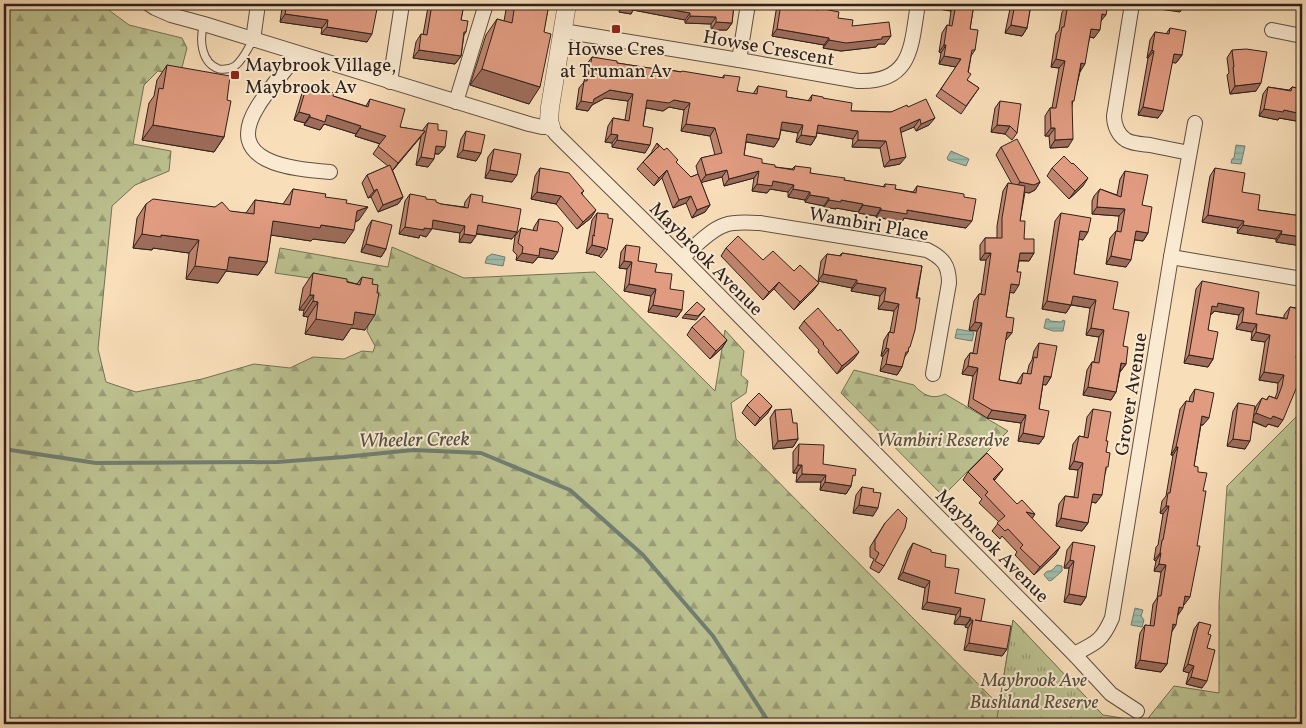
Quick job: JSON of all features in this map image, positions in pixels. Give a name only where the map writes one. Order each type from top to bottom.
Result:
[{"type":"street","points":[[149,4],[171,15],[542,127],[551,127],[549,121],[550,107],[567,4]]},
{"type":"street","points":[[253,40],[258,4]]},
{"type":"street","points":[[390,82],[402,4]]},
{"type":"street","points":[[456,102],[486,4]]},
{"type":"street","points":[[739,60],[748,4]]},
{"type":"street","name":"Howse Crescent","points":[[563,32],[858,81],[872,81],[881,80],[897,70],[907,58],[918,4]]},
{"type":"street","points":[[1132,4],[1114,116],[1116,128],[1119,134],[1126,140],[1138,144],[1189,152]]},
{"type":"street","points":[[1272,30],[1302,36]]},
{"type":"street","points":[[298,54],[257,107],[248,129],[248,135],[256,152],[272,163],[300,169],[330,172]]},
{"type":"street","name":"Grover Avenue","points":[[1074,654],[1094,644],[1106,633],[1112,618],[1171,257],[1195,123]]},
{"type":"street","name":"Maybrook Avenue","points":[[551,127],[1074,654],[1111,694],[1137,711]]},
{"type":"street","name":"Wambiri Place","points":[[682,258],[724,225],[741,223],[760,223],[927,250],[938,255],[949,273],[949,283],[933,374]]},
{"type":"street","points":[[1171,257],[1302,278]]},
{"type":"lane","points":[[204,24],[202,32],[203,51],[209,62],[216,68],[223,70],[235,66],[241,60],[253,40]]},
{"type":"green space","points":[[4,4],[105,4],[110,11],[129,25],[182,38],[187,48],[180,75],[158,71],[144,85],[133,144],[171,151],[169,171],[135,185],[112,206],[98,349],[106,382],[136,392],[202,379],[254,364],[290,368],[313,357],[344,359],[362,351],[373,352],[375,346],[367,331],[374,293],[337,282],[275,273],[280,248],[388,267],[392,247],[464,278],[595,272],[715,391],[725,330],[744,351],[741,375],[748,381],[746,393],[731,403],[736,439],[999,705],[1013,620],[1103,716],[1145,722],[1174,686],[1219,693],[1219,603],[1227,486],[1302,411],[1302,724],[4,724]]},
{"type":"green space","name":"Wambiri Reserdve","points":[[854,370],[914,385],[928,396],[936,397],[945,394],[1008,431],[943,496],[841,393]]},
{"type":"green space","name":"Maybrook Ave Bushland Reserve","points":[[1013,620],[1103,715],[1159,724],[996,724]]},
{"type":"shaded area","points":[[1236,145],[1245,146],[1241,164],[1231,163],[1234,158]]},
{"type":"shaded area","points":[[951,151],[969,159],[966,166],[948,160],[947,158]]},
{"type":"shaded area","points":[[492,254],[505,257],[503,266],[485,263],[487,257]]},
{"type":"shaded area","points":[[1046,319],[1050,321],[1065,321],[1063,331],[1053,331],[1044,328]]},
{"type":"shaded area","points":[[957,329],[974,332],[972,341],[955,338]]},
{"type":"shaded area","points":[[1057,565],[1062,566],[1062,571],[1049,581],[1044,575],[1045,573],[1053,570]]},
{"type":"shaded area","points":[[1135,608],[1143,610],[1141,616],[1144,620],[1142,627],[1131,625]]},
{"type":"building","points":[[287,4],[378,4],[372,34],[327,27],[328,20],[285,14]]},
{"type":"building","points":[[432,4],[464,4],[461,20],[468,21],[466,32],[464,32],[461,56],[419,50],[421,34],[427,35]]},
{"type":"building","points":[[515,4],[549,4],[544,32],[551,34],[540,87],[482,69],[497,19],[512,23]]},
{"type":"building","points":[[636,4],[636,7],[624,5]]},
{"type":"building","points":[[640,4],[734,4],[732,23],[716,22],[716,17],[690,16],[690,13]]},
{"type":"building","points":[[781,4],[797,4],[797,6],[818,10],[819,8],[839,12],[838,18],[853,20],[852,26],[889,22],[891,36],[882,37],[882,39],[846,43],[829,40],[829,38],[777,29]]},
{"type":"building","points":[[956,4],[974,4],[970,29],[978,30],[975,50],[972,50],[968,72],[971,74],[967,80],[979,88],[966,106],[941,89],[961,59],[944,56],[947,25],[952,26]]},
{"type":"building","points":[[1015,4],[1031,4],[1027,28],[1011,25]]},
{"type":"building","points":[[1068,4],[1082,6],[1082,4],[1108,4],[1106,15],[1102,14],[1100,30],[1091,29],[1085,64],[1081,63],[1074,101],[1072,101],[1073,139],[1055,140],[1055,128],[1051,128],[1050,108],[1056,108],[1065,61],[1056,59]]},
{"type":"building","points":[[1170,28],[1186,31],[1182,55],[1174,54],[1163,111],[1143,107],[1154,51],[1152,50],[1155,32],[1169,34]]},
{"type":"building","points":[[1246,49],[1267,52],[1261,83],[1235,86],[1232,50]]},
{"type":"building","points":[[592,57],[656,69],[724,78],[724,75],[740,77],[737,91],[757,94],[758,86],[787,91],[786,97],[811,101],[812,95],[852,103],[851,111],[891,112],[926,99],[935,118],[921,124],[920,119],[900,128],[906,157],[890,160],[886,141],[858,140],[858,131],[818,125],[816,137],[801,135],[803,125],[782,122],[779,139],[747,134],[744,155],[762,159],[762,163],[775,165],[775,167],[794,170],[795,166],[811,168],[810,173],[845,178],[844,180],[885,187],[885,184],[896,185],[895,189],[916,193],[917,186],[964,194],[964,197],[976,199],[972,221],[907,210],[907,214],[841,200],[841,202],[829,200],[829,198],[810,195],[810,192],[793,189],[794,185],[773,181],[772,186],[757,184],[759,171],[729,179],[727,170],[706,175],[701,158],[722,153],[715,128],[686,124],[690,103],[674,100],[669,103],[647,100],[643,126],[653,128],[650,145],[617,140],[618,135],[611,134],[613,118],[629,121],[633,94],[610,90],[594,99],[593,103],[581,101],[584,81],[587,81]]},
{"type":"building","points":[[167,65],[230,76],[227,100],[231,101],[224,137],[153,125],[159,88],[163,89]]},
{"type":"building","points":[[307,85],[334,93],[333,96],[368,107],[370,99],[405,109],[400,127],[425,131],[398,163],[378,146],[386,136],[327,115],[325,122],[299,112]]},
{"type":"building","points":[[1268,87],[1291,91],[1292,87],[1302,89],[1302,114],[1284,110],[1283,112],[1264,109]]},
{"type":"building","points":[[1000,101],[1021,104],[1017,133],[1010,126],[997,125]]},
{"type":"building","points":[[428,123],[438,124],[438,130],[447,131],[445,147],[436,146],[434,159],[421,157]]},
{"type":"building","points":[[466,131],[485,135],[481,153],[463,150]]},
{"type":"building","points":[[1017,139],[1040,182],[1034,185],[1020,182],[1001,147]]},
{"type":"building","points":[[657,143],[664,150],[667,148],[678,160],[676,162],[691,177],[698,174],[710,205],[697,210],[691,196],[679,200],[667,170],[659,178],[643,162],[659,147]]},
{"type":"building","points":[[494,149],[521,154],[517,175],[490,170]]},
{"type":"building","points":[[1064,156],[1088,178],[1075,191],[1052,168]]},
{"type":"building","points":[[390,165],[403,197],[383,205],[377,189],[374,191],[367,175]]},
{"type":"building","points":[[540,168],[569,173],[584,191],[581,193],[596,210],[583,222],[561,196],[537,192]]},
{"type":"building","points":[[1215,168],[1245,173],[1242,192],[1260,195],[1258,210],[1302,216],[1302,237],[1281,234],[1282,231],[1243,225],[1244,221],[1208,215]]},
{"type":"building","points":[[1125,171],[1148,175],[1142,205],[1152,207],[1148,233],[1136,231],[1131,260],[1111,256],[1116,231],[1121,232],[1125,209],[1097,207],[1100,189],[1121,197]]},
{"type":"building","points":[[1008,183],[1025,186],[1020,221],[1025,221],[1024,239],[1034,239],[1034,253],[1020,253],[1017,272],[1021,272],[1019,285],[1011,284],[1006,317],[1014,318],[1012,333],[1007,332],[999,380],[1021,384],[1023,373],[1031,374],[1034,357],[1037,358],[1039,343],[1057,346],[1051,377],[1044,376],[1039,409],[1049,411],[1044,437],[1023,433],[1026,415],[992,410],[973,399],[978,368],[968,366],[970,353],[977,354],[982,323],[975,322],[979,294],[985,295],[991,253],[985,253],[985,238],[1002,238],[1002,218]]},
{"type":"building","points":[[293,189],[326,194],[325,197],[347,200],[346,203],[368,207],[357,211],[354,230],[321,225],[320,228],[273,221],[267,262],[229,257],[227,270],[195,266],[199,240],[142,234],[146,204],[153,199],[215,207],[222,202],[230,211],[254,214],[255,200],[290,205]]},
{"type":"building","points":[[410,194],[436,200],[436,202],[441,204],[468,208],[471,194],[483,196],[482,202],[521,209],[517,232],[478,225],[476,236],[464,234],[465,226],[433,220],[432,229],[424,228],[424,230],[405,227]]},
{"type":"building","points":[[597,213],[608,214],[608,218],[613,219],[607,250],[592,245],[593,235],[595,236]]},
{"type":"building","points":[[1061,213],[1091,218],[1088,232],[1080,231],[1074,274],[1118,282],[1113,309],[1129,312],[1123,346],[1128,347],[1126,364],[1121,363],[1116,392],[1088,387],[1092,362],[1099,363],[1104,330],[1091,328],[1096,300],[1073,296],[1071,305],[1047,301]]},
{"type":"building","points":[[539,219],[558,222],[563,228],[558,252],[540,248],[539,256],[522,253],[523,247],[518,243],[521,228],[537,231]]},
{"type":"building","points":[[372,220],[392,225],[386,249],[366,244]]},
{"type":"building","points":[[738,236],[763,260],[773,251],[794,271],[800,265],[819,283],[800,302],[779,282],[769,292],[726,248]]},
{"type":"building","points":[[626,245],[640,247],[638,261],[657,264],[655,272],[672,274],[670,289],[684,291],[682,310],[653,305],[656,289],[629,284],[632,262],[624,261]]},
{"type":"building","points":[[842,253],[922,266],[916,298],[920,298],[915,330],[902,367],[886,364],[889,349],[886,348],[889,332],[894,333],[899,304],[884,301],[886,288],[857,283],[857,280],[823,274],[827,254],[841,256]]},
{"type":"building","points":[[313,273],[347,279],[347,282],[360,285],[362,277],[373,279],[372,284],[378,285],[377,293],[379,293],[375,315],[355,312],[353,325],[316,319],[318,302],[313,301],[314,295],[310,295]]},
{"type":"building","points":[[1202,281],[1259,292],[1256,314],[1287,319],[1290,307],[1299,309],[1299,305],[1302,306],[1302,331],[1300,331],[1296,358],[1302,359],[1298,384],[1283,420],[1273,416],[1271,419],[1256,413],[1262,398],[1267,400],[1269,396],[1277,399],[1284,375],[1264,372],[1270,335],[1256,332],[1257,324],[1242,322],[1244,308],[1218,303],[1217,307],[1212,306],[1208,330],[1218,332],[1213,359],[1189,355]]},
{"type":"building","points":[[697,302],[705,309],[698,316],[685,314]]},
{"type":"building","points":[[818,308],[838,331],[840,329],[859,352],[842,366],[804,321]]},
{"type":"building","points":[[704,316],[727,340],[716,351],[692,327]]},
{"type":"building","points":[[1195,389],[1214,393],[1209,418],[1202,416],[1194,466],[1198,467],[1198,472],[1207,473],[1203,491],[1206,491],[1197,546],[1200,546],[1190,597],[1185,596],[1183,608],[1179,607],[1176,625],[1173,624],[1167,664],[1140,660],[1145,625],[1154,626],[1158,596],[1161,596],[1166,565],[1159,564],[1169,506],[1166,506],[1168,493],[1170,493],[1178,447],[1176,447],[1186,401],[1193,402]]},
{"type":"building","points":[[759,393],[772,406],[760,418],[747,405]]},
{"type":"building","points":[[1238,403],[1255,406],[1250,441],[1233,439]]},
{"type":"building","points":[[791,409],[793,423],[797,423],[798,439],[778,441],[775,410]]},
{"type":"building","points":[[1093,409],[1111,412],[1106,441],[1108,441],[1106,452],[1110,453],[1102,495],[1093,494],[1088,523],[1061,518],[1065,496],[1078,498],[1083,463],[1074,461],[1079,436],[1088,438]]},
{"type":"building","points":[[799,444],[824,445],[823,464],[856,469],[851,486],[825,482],[826,475],[802,474],[802,465],[798,465]]},
{"type":"building","points":[[987,453],[1003,469],[993,479],[1017,504],[1022,500],[1035,514],[1026,512],[1060,547],[1040,567],[1020,548],[1023,545],[1008,529],[1005,531],[997,523],[1005,516],[985,495],[988,492],[968,472]]},
{"type":"building","points":[[862,487],[874,489],[873,492],[881,493],[878,508],[859,505]]},
{"type":"building","points":[[898,509],[907,518],[905,528],[884,566],[875,561],[879,553],[875,550],[875,540],[885,523]]},
{"type":"building","points":[[1073,542],[1095,546],[1086,597],[1069,594],[1074,561],[1070,560]]},
{"type":"building","points":[[913,543],[931,550],[931,552],[946,555],[945,567],[959,569],[955,593],[985,599],[981,621],[1011,626],[1007,649],[969,643],[973,620],[960,616],[961,608],[927,602],[930,581],[903,572]]},
{"type":"building","points":[[1199,622],[1211,625],[1208,634],[1211,635],[1207,648],[1215,650],[1207,681],[1191,677],[1194,666],[1188,664]]},
{"type":"waterway","name":"Wheeler Creek","points":[[4,449],[96,463],[277,462],[413,450],[481,453],[570,490],[643,555],[713,636],[770,724]]},
{"type":"place","name":"Howse Cres at Truman Av","points":[[616,29]]},
{"type":"place","name":"Maybrook Village, Maybrook Av","points":[[235,75]]}]
